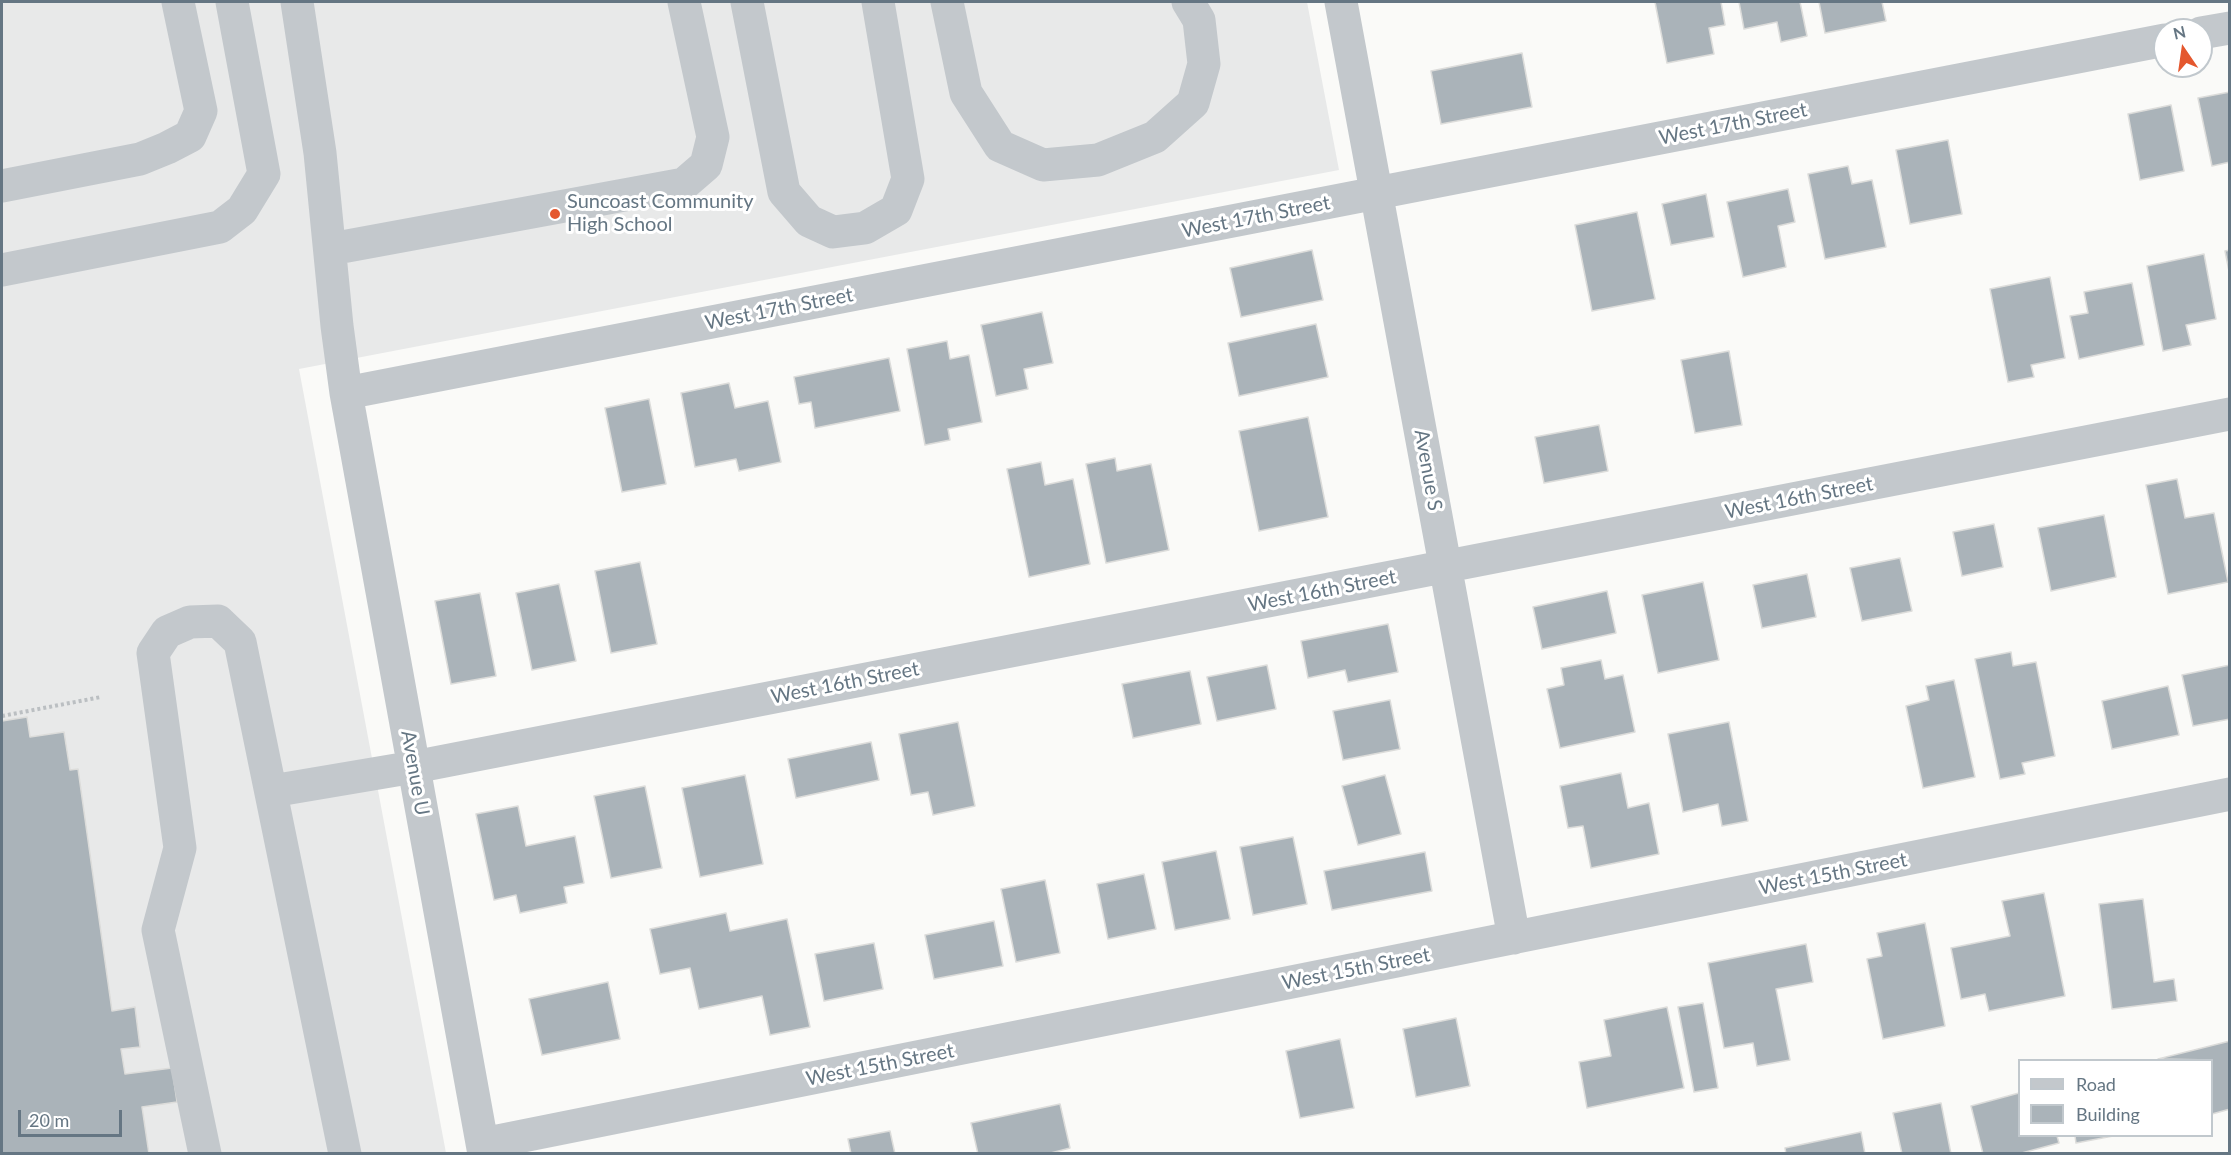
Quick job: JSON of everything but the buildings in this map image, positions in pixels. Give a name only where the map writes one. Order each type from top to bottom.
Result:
[{"type":"street","points":[[2,186],[140,159],[190,136],[201,111],[178,2]]},
{"type":"street","points":[[2,270],[220,227],[242,210],[264,174],[232,2]]},
{"type":"street","name":"Avenue U","points":[[297,2],[320,153],[346,393],[483,1149]]},
{"type":"street","points":[[331,249],[684,184],[706,165],[713,137],[684,2]]},
{"type":"street","points":[[747,2],[784,192],[809,221],[833,232],[865,228],[896,210],[908,180],[878,2]]},
{"type":"street","points":[[947,2],[966,93],[1000,146],[1043,165],[1098,160],[1155,137],[1193,103],[1204,64],[1199,20],[1188,2]]},
{"type":"street","name":"Avenue S","points":[[1341,2],[1514,938]]},
{"type":"street","points":[[2213,31],[2229,28]]},
{"type":"street","name":"West 17th Street","points":[[346,393],[2153,42]]},
{"type":"street","name":"West 16th Street","points":[[272,791],[414,767],[2229,414]]},
{"type":"street","points":[[205,1154],[158,930],[180,848],[153,653],[167,632],[190,622],[218,621],[240,642],[345,1154]]},
{"type":"street","name":"West 15th Street","points":[[483,1149],[2229,794]]},
{"type":"path","points":[[2,716],[100,697]]},
{"type":"shaded area","points":[[2,2],[1307,2],[1339,170],[299,369],[446,1153],[2,1154]]},
{"type":"place","name":"Suncoast Community High School","points":[[555,214]]}]
